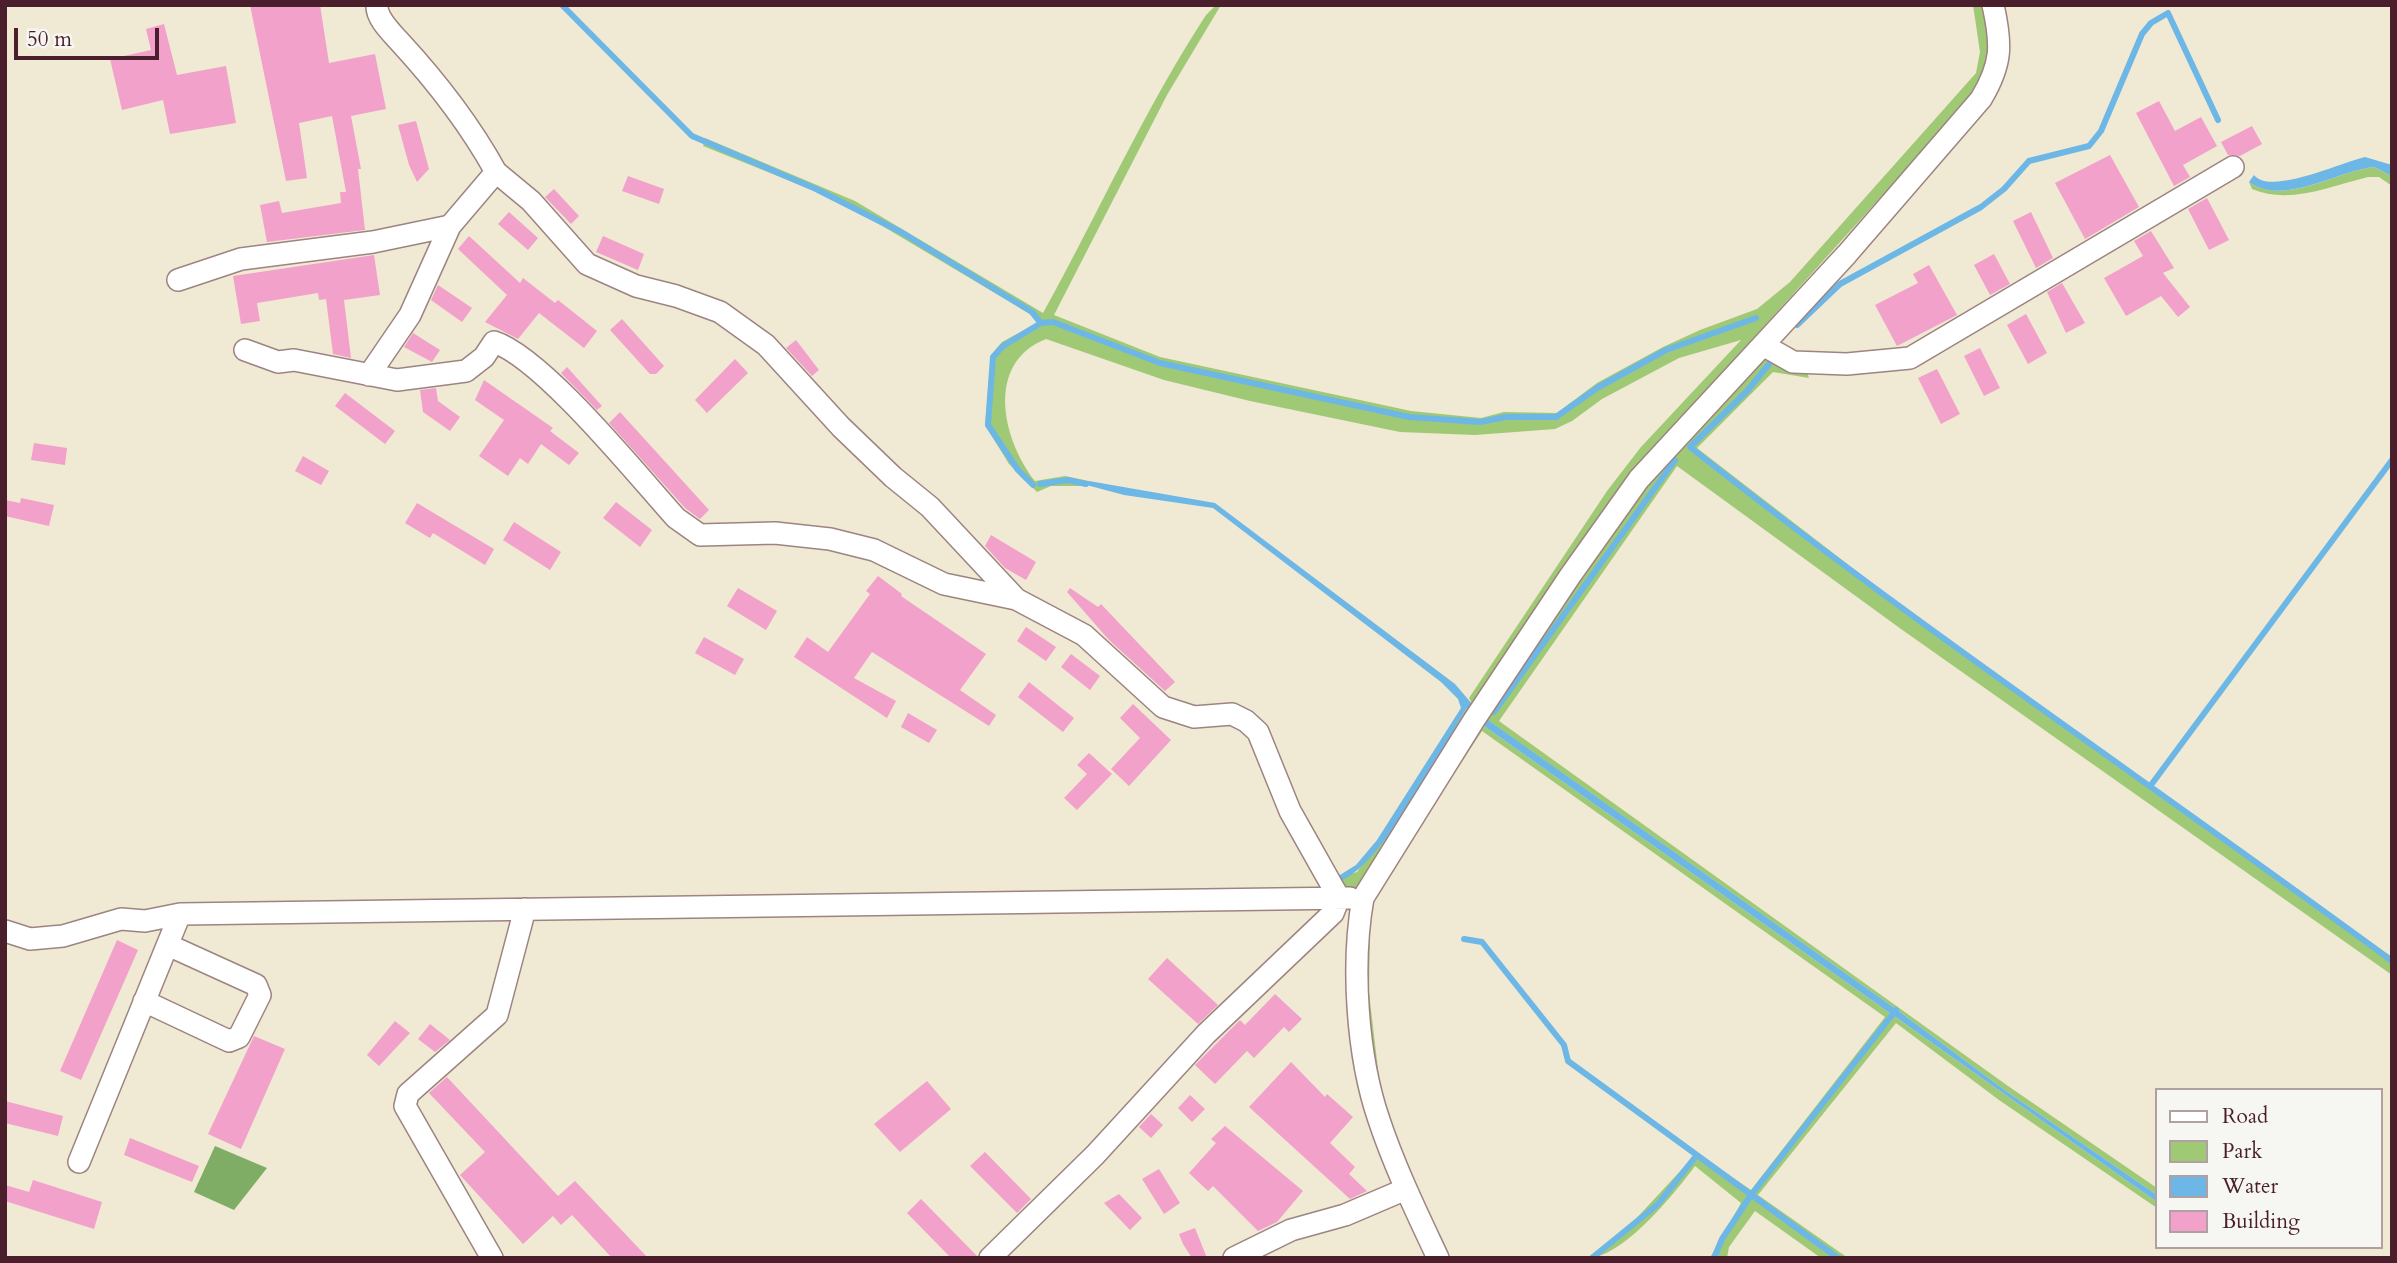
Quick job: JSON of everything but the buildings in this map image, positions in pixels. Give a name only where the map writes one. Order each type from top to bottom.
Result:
[{"type":"street","points":[[377,5],[376,10],[389,30],[430,75],[476,135],[496,172],[531,201],[587,264],[636,286],[676,296],[720,312],[766,345],[858,443],[893,477],[930,507],[1016,600]]},
{"type":"street","points":[[1438,1258],[1378,1120],[1362,1044],[1358,926],[1363,898],[1481,709],[1639,479],[1847,254],[1981,99],[1994,76],[2000,55],[1993,5]]},
{"type":"street","points":[[1763,345],[1793,362],[1847,364],[1910,358],[2233,167]]},
{"type":"street","points":[[369,375],[410,315],[450,226],[496,172]]},
{"type":"street","points":[[178,280],[242,259],[373,242],[450,226]]},
{"type":"street","points":[[245,351],[278,362],[294,360],[397,380],[466,371],[484,356],[494,342],[533,366],[676,518],[700,535],[739,532],[830,539],[874,550],[944,584],[1016,600],[1084,635],[1163,707],[1194,717],[1232,714],[1246,721],[1258,732],[1290,811],[1339,898]]},
{"type":"street","points":[[990,1258],[1095,1155],[1206,1034],[1333,913],[1339,898]]},
{"type":"street","points":[[5,931],[30,939],[63,936],[121,919],[145,921],[180,914],[1363,898]]},
{"type":"street","points":[[492,1258],[405,1106],[408,1094],[497,1014],[526,909]]},
{"type":"street","points":[[79,1162],[180,914]]},
{"type":"street","points":[[144,1001],[229,1041],[239,1037],[260,995],[256,985],[168,945]]},
{"type":"street","points":[[1234,1258],[1291,1230],[1345,1215],[1406,1189]]},
{"type":"green space","points":[[1216,5],[1221,5],[1167,95],[1054,315],[1160,357],[1411,411],[1481,418],[1504,412],[1557,413],[1597,383],[1663,347],[1757,309],[1790,282],[1976,73],[1980,52],[1973,5],[1983,5],[1987,41],[1986,63],[1972,96],[1636,468],[1355,894],[1335,878],[1357,872],[1466,709],[1473,705],[1469,698],[1607,491],[1641,447],[1741,340],[1679,358],[1602,399],[1572,421],[1555,429],[1475,435],[1400,432],[1250,401],[1164,380],[1046,339],[1027,350],[1014,365],[1007,383],[1005,403],[1014,444],[1035,481],[1065,476],[1089,481],[1080,483],[1084,486],[1051,486],[1037,492],[1009,464],[985,425],[991,355],[1002,342],[1037,323],[1030,314],[864,215],[815,191],[703,146],[705,138],[855,201],[1043,313],[1162,88],[1206,15]]},
{"type":"green space","points":[[2374,167],[2392,176],[2392,186],[2379,177],[2368,177],[2310,192],[2281,195],[2252,189],[2249,182],[2263,189],[2278,191],[2311,185]]},
{"type":"green space","points":[[1766,356],[1806,369],[1809,378],[1773,372],[1697,448],[1912,614],[2392,957],[2392,975],[1901,629],[1677,466],[1499,721],[2008,1086],[2156,1187],[2156,1194],[2006,1091],[1896,1009],[1489,721],[1484,726],[2156,1201],[2156,1207],[1999,1100],[1896,1023],[1758,1195],[1848,1258],[1821,1258],[1755,1211],[1729,1247],[1727,1258],[1710,1258],[1741,1203],[1695,1166],[1647,1223],[1616,1248],[1587,1258],[1632,1223],[1697,1153],[1751,1190],[1885,1017],[1482,731],[1384,881],[1373,902],[1370,923],[1369,993],[1384,1120],[1449,1258],[1443,1258],[1394,1152],[1374,1092],[1365,1037],[1361,980],[1369,900],[1486,716],[1660,468],[1670,455],[1674,456],[1685,446],[1685,439]]},
{"type":"green space","points":[[215,1146],[267,1168],[234,1210],[194,1192]]},
{"type":"water","points":[[2365,157],[2392,165],[2392,176],[2374,167],[2278,191],[2263,189],[2249,182],[2254,175],[2262,180],[2275,182],[2290,180]]},
{"type":"water","points":[[1089,481],[1215,503],[1455,684],[1473,705],[1466,709],[1393,829],[1358,870],[1341,881],[1335,878],[1356,865],[1377,840],[1461,708],[1458,699],[1441,682],[1213,508],[1124,495],[1079,483]]},
{"type":"water","points":[[1488,720],[1896,1009],[2006,1091],[2156,1194],[2156,1201],[1484,726]]},
{"type":"waterway","points":[[562,5],[692,136],[816,189],[901,232],[1032,312],[1041,323],[1053,322],[1160,363],[1409,417],[1480,422],[1506,417],[1556,417],[1597,388],[1666,350],[1756,318]]},
{"type":"waterway","points":[[1797,325],[1840,284],[1981,207],[2004,189],[2029,161],[2089,146],[2101,131],[2142,34],[2151,23],[2168,13],[2218,120]]},
{"type":"waterway","points":[[1033,485],[1018,470],[988,425],[993,357],[1003,346],[1041,323]]},
{"type":"waterway","points":[[1774,358],[1747,391],[1690,447],[1950,643],[2392,961]]},
{"type":"waterway","points":[[1494,712],[1675,460]]},
{"type":"waterway","points":[[2151,785],[2392,460]]},
{"type":"waterway","points":[[1040,484],[1068,480],[1086,484]]},
{"type":"waterway","points":[[1464,939],[1482,942],[1564,1045],[1568,1061],[1838,1258]]},
{"type":"waterway","points":[[1714,1258],[1722,1239],[1751,1195],[1896,1010]]},
{"type":"waterway","points":[[1592,1258],[1658,1204],[1696,1156]]}]
